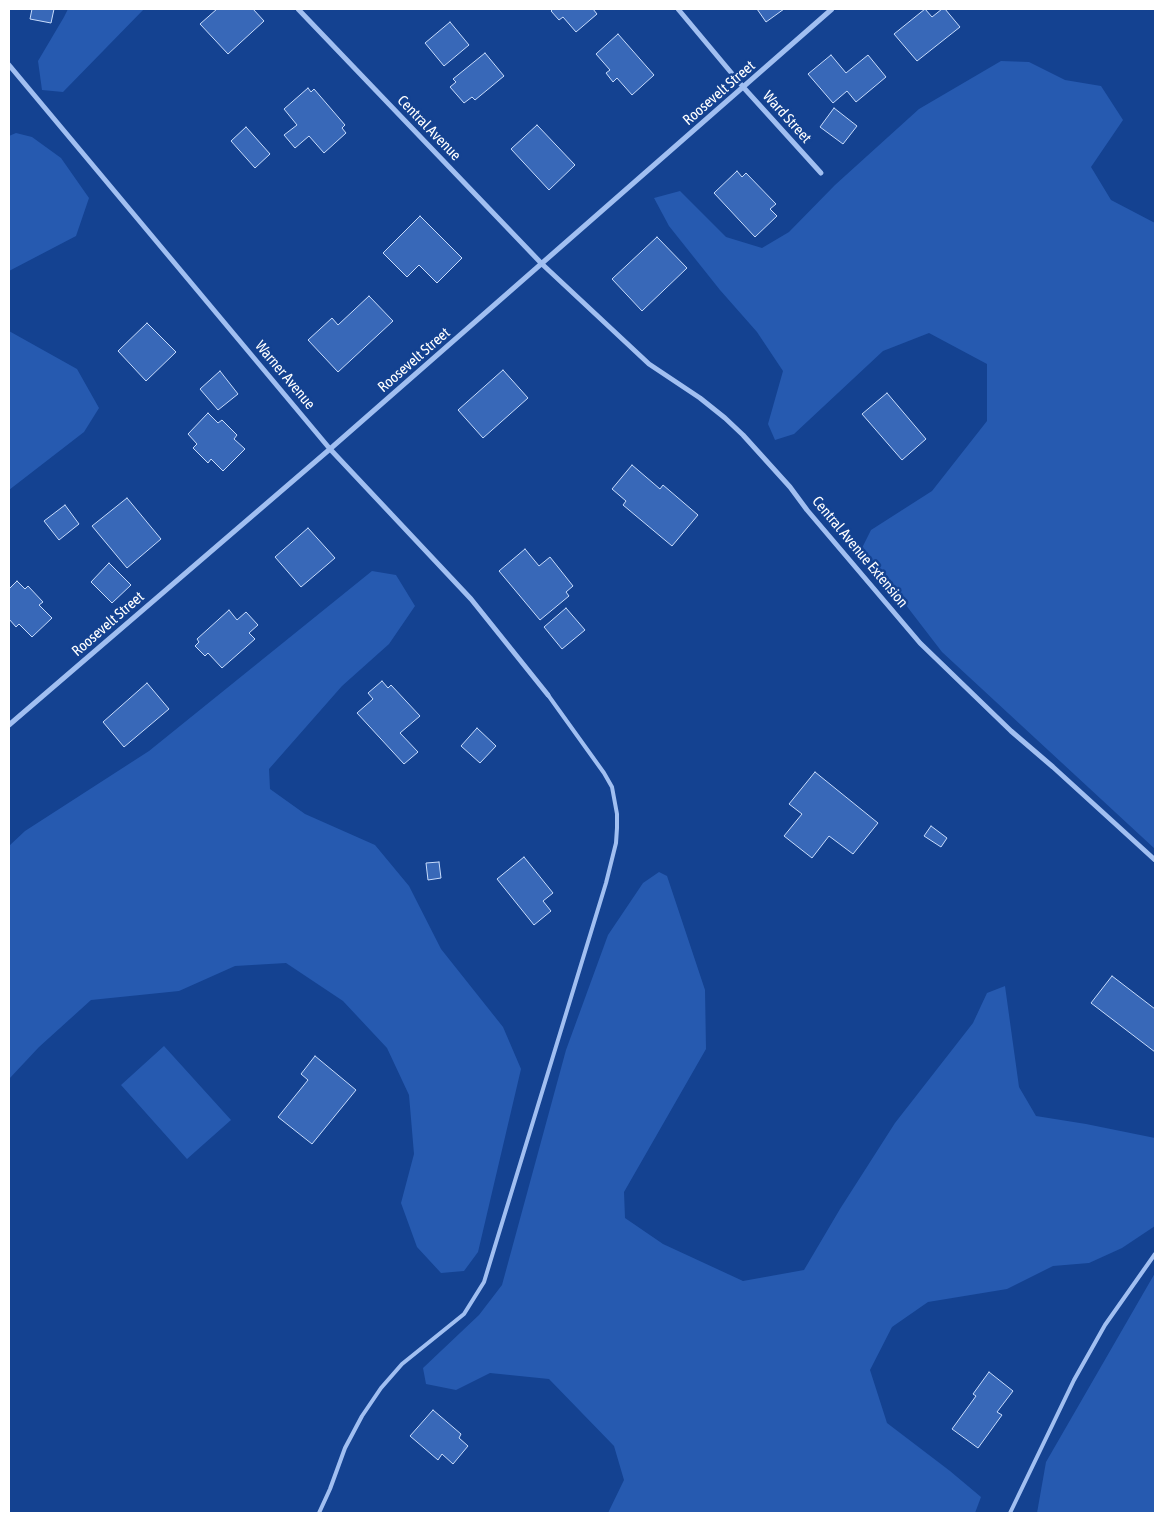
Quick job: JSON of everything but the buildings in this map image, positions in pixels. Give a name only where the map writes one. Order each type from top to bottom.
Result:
[{"type":"street","name":"Central Avenue","points":[[298,9],[542,264]]},
{"type":"street","name":"Ward Street","points":[[678,9],[744,88],[821,173]]},
{"type":"street","name":"Roosevelt Street","points":[[9,725],[330,450],[832,9]]},
{"type":"street","name":"Warner Avenue","points":[[9,65],[330,450],[471,598],[548,695]]},
{"type":"street","name":"Central Avenue Extension","points":[[542,264],[649,364],[700,398],[733,425],[790,487],[806,510],[920,643],[1011,731],[1054,767],[1155,860]]},
{"type":"lane","points":[[319,1513],[345,1448],[362,1416],[381,1388],[402,1364],[464,1314],[484,1282],[606,883],[616,843],[617,828],[617,814],[612,787],[548,695]]},
{"type":"lane","points":[[1010,1513],[1074,1380],[1105,1325],[1155,1254]]},
{"type":"shaded area","points":[[68,9],[144,9],[63,92],[42,90],[38,61]]},
{"type":"shaded area","points":[[1001,61],[1029,62],[1065,80],[1101,86],[1123,120],[1091,167],[1111,200],[1155,223],[1155,849],[942,652],[862,548],[871,530],[932,491],[987,421],[987,364],[929,333],[883,351],[794,434],[775,440],[768,424],[783,371],[757,332],[720,290],[669,226],[654,198],[680,191],[726,237],[762,248],[789,232],[835,185],[919,109]]},
{"type":"shaded area","points":[[16,133],[32,137],[61,158],[89,198],[76,236],[9,271],[9,136]]},
{"type":"shaded area","points":[[9,331],[77,369],[99,408],[84,432],[9,490]]},
{"type":"shaded area","points":[[372,571],[396,575],[415,606],[389,644],[342,686],[269,769],[270,789],[305,814],[375,845],[409,886],[441,949],[503,1027],[521,1069],[478,1252],[464,1271],[441,1273],[417,1247],[401,1203],[414,1154],[409,1095],[387,1048],[343,1001],[286,963],[235,966],[179,991],[91,1000],[39,1047],[9,1079],[9,846],[25,831],[149,751]]},
{"type":"shaded area","points":[[659,872],[667,876],[705,990],[706,1049],[624,1192],[625,1218],[663,1244],[743,1281],[804,1270],[895,1123],[973,1023],[987,993],[1005,986],[1019,1087],[1036,1116],[1155,1138],[1155,1226],[1122,1248],[1089,1263],[1053,1266],[1007,1289],[928,1302],[892,1327],[870,1370],[887,1423],[981,1497],[975,1513],[608,1513],[624,1480],[614,1446],[549,1379],[490,1373],[456,1390],[426,1384],[423,1368],[479,1315],[502,1285],[566,1050],[608,935],[643,883]]},
{"type":"shaded area","points":[[164,1046],[231,1120],[187,1159],[121,1085]]},
{"type":"shaded area","points":[[1155,1273],[1155,1513],[1037,1513],[1046,1462]]}]
